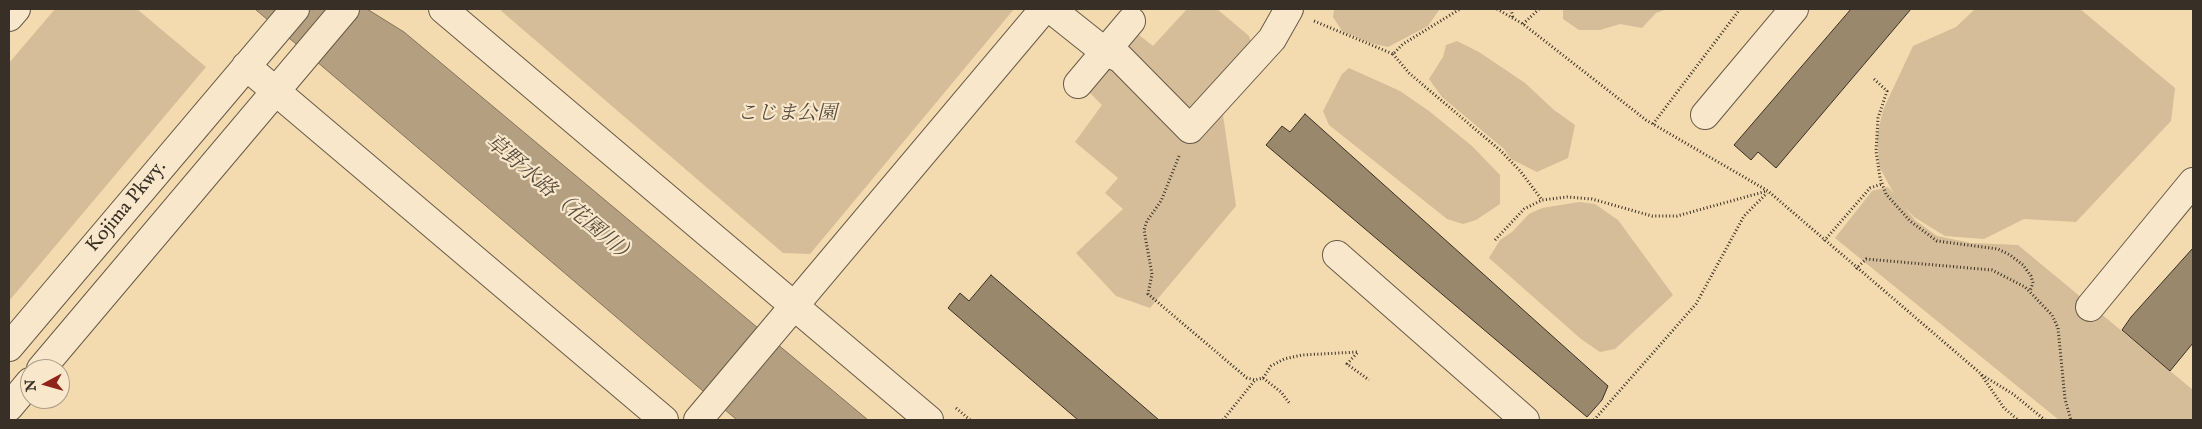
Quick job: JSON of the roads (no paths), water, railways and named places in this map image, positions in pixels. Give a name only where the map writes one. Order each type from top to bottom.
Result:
[{"type":"street","points":[[9,17],[16,9]]},
{"type":"street","name":"Kojima Pkwy.","points":[[9,347],[295,9]]},
{"type":"street","name":"Kojima Pkwy.","points":[[48,359],[345,9]]},
{"type":"street","points":[[443,9],[794,306],[939,411]]},
{"type":"street","points":[[698,420],[1044,9]]},
{"type":"street","points":[[1052,9],[1105,52],[1120,58],[1190,130],[1272,39],[1288,10]]},
{"type":"street","points":[[1705,115],[1794,9]]},
{"type":"street","points":[[1078,84],[1131,20]]},
{"type":"street","points":[[246,66],[664,420]]},
{"type":"street","points":[[2090,307],[2193,182]]},
{"type":"street","points":[[1337,255],[1525,420]]},
{"type":"street","points":[[9,407],[20,394]]},
{"type":"water","name":"草野水路（花園川）","points":[[255,9],[367,9],[404,32],[868,420],[737,420]]},
{"type":"park label","name":"こじま公園","points":[[787,115]]}]
